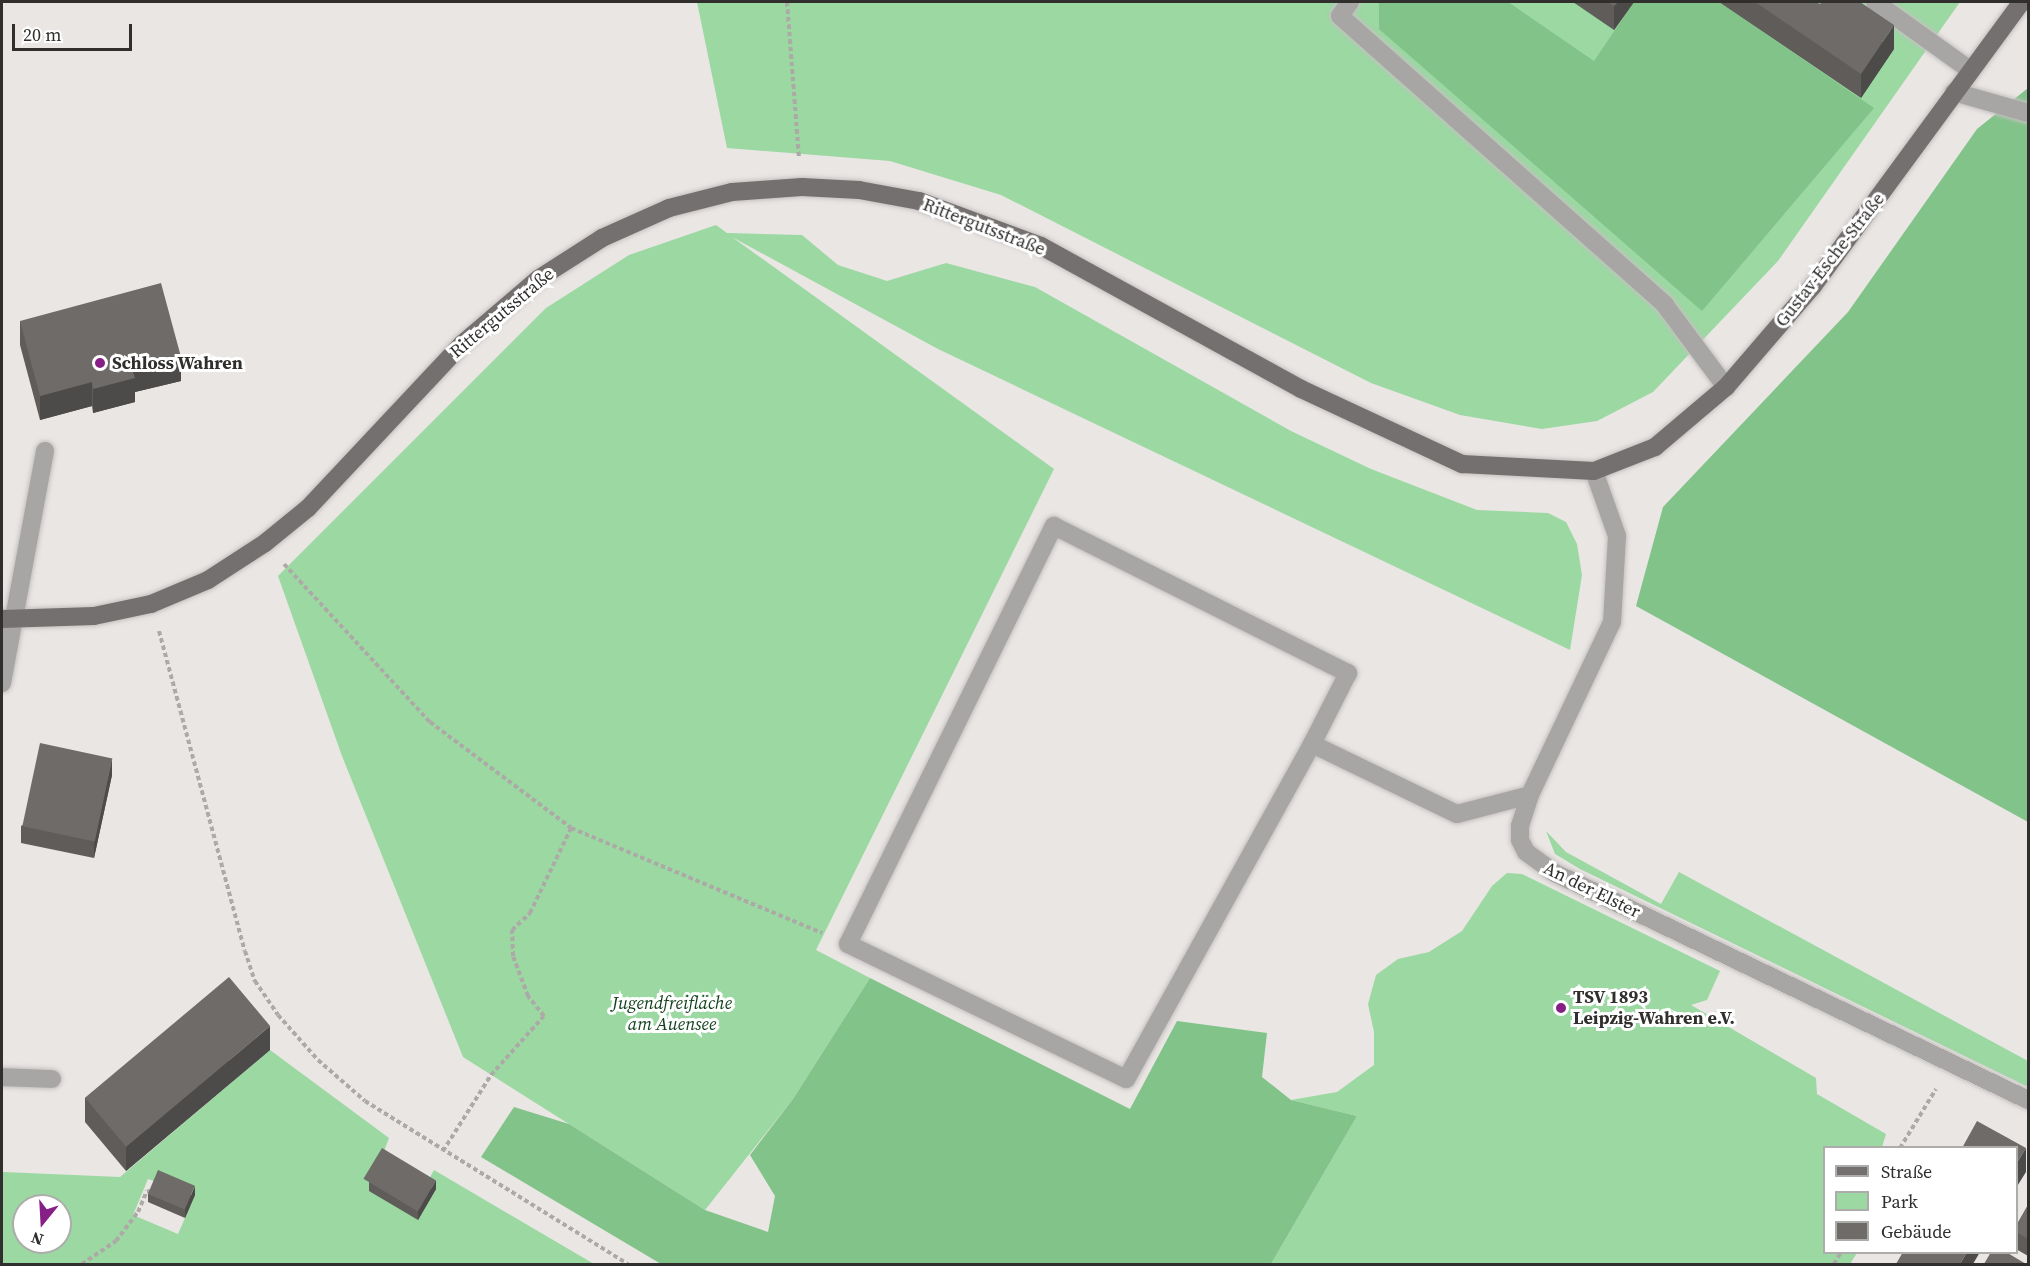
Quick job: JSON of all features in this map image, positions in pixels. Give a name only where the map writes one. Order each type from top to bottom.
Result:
[{"type":"main road","name":"Gustav-Esche-Straße","points":[[1594,471],[1655,447],[1726,387],[1813,286],[2022,2]]},
{"type":"main road","name":"Rittergutsstraße","points":[[8,619],[94,616],[151,604],[208,580],[266,543],[308,508],[462,344],[538,279],[602,238],[669,208],[732,192],[801,187],[859,190],[919,201],[1041,246],[1300,389],[1462,464],[1594,471]]},
{"type":"street","points":[[1350,2],[1340,16],[1665,305],[1726,387]]},
{"type":"street","points":[[1875,2],[1970,70]]},
{"type":"street","points":[[1954,92],[2028,113]]},
{"type":"street","points":[[2,683],[8,619],[45,451]]},
{"type":"street","name":"An der Elster","points":[[1594,471],[1617,536],[1612,622],[1530,795],[1520,826],[1520,840],[1537,863],[2028,1100]]},
{"type":"street","points":[[1054,526],[1348,674],[1312,744],[1126,1078],[848,944],[1054,526]]},
{"type":"street","points":[[1312,744],[1457,814],[1530,795]]},
{"type":"street","points":[[2,1077],[52,1079]]},
{"type":"path","points":[[787,2],[801,187]]},
{"type":"path","points":[[266,543],[430,722],[571,828],[848,944]]},
{"type":"path","points":[[151,604],[255,981],[278,1015],[318,1060],[365,1101],[628,1264]]},
{"type":"path","points":[[443,1151],[490,1075],[544,1016],[528,996],[513,956],[512,930],[530,914],[571,828]]},
{"type":"path","points":[[1901,1146],[1952,1063]]},
{"type":"path","points":[[81,1264],[116,1241],[138,1212],[147,1191],[152,1192]]},
{"type":"green space","points":[[697,2],[1960,2],[1778,261],[1653,392],[1597,421],[1542,429],[1460,415],[1371,383],[1001,195],[890,161],[727,148]]},
{"type":"green space","points":[[1379,2],[1508,2],[1594,61],[1634,2],[1719,2],[1874,108],[1702,311],[1379,29]]},
{"type":"green space","points":[[2028,88],[2028,822],[1636,606],[1663,507],[1848,312],[1977,129]]},
{"type":"green space","name":"Jugendfreifläche am Auensee","points":[[716,225],[727,233],[802,235],[838,265],[887,281],[946,263],[1035,287],[1291,431],[1371,469],[1477,510],[1548,513],[1566,522],[1577,544],[1582,575],[1570,650],[938,349],[732,237],[1054,469],[816,950],[870,978],[793,1099],[705,1210],[463,1057],[342,756],[278,576],[546,308],[629,255]]},
{"type":"green space","points":[[1546,831],[1566,852],[1661,904],[1679,872],[2028,1061],[2028,1087],[1580,869],[1555,854]]},
{"type":"green space","name":"TSV 1893 Leipzig-Wahren e.V.","points":[[1507,873],[1522,874],[1720,971],[1707,1000],[1691,1005],[1816,1078],[1817,1094],[1886,1134],[1882,1146],[1823,1146],[1823,1254],[1856,1254],[1850,1264],[1271,1264],[1357,1116],[1291,1100],[1337,1092],[1374,1065],[1374,1032],[1368,1004],[1376,975],[1398,959],[1429,952],[1462,931],[1492,886]]},
{"type":"green space","points":[[870,978],[1130,1109],[1177,1021],[1267,1033],[1262,1077],[1291,1100],[1357,1116],[1271,1264],[661,1264],[481,1157],[514,1107],[569,1124],[705,1210],[768,1232],[775,1196],[750,1155],[793,1099]]},
{"type":"green space","points":[[270,1050],[389,1138],[369,1191],[427,1183],[434,1170],[594,1264],[2,1264],[3,1172],[120,1177]],"holes":[[[148,1179],[195,1195],[178,1234],[133,1215]]]},
{"type":"building","points":[[1755,2],[1815,2],[1820,4],[1822,2],[1860,2],[1894,25],[1861,74]]},
{"type":"building","name":"Schloss Wahren","points":[[161,283],[181,357],[132,369],[135,378],[93,389],[92,382],[40,396],[20,321]]},
{"type":"building","points":[[40,743],[112,758],[95,842],[22,826]]},
{"type":"building","points":[[229,977],[270,1026],[126,1147],[85,1098]]},
{"type":"building","points":[[1977,1121],[2026,1148],[2018,1161],[2018,1146],[1963,1146]]},
{"type":"building","points":[[382,1148],[436,1180],[417,1211],[363,1179]]},
{"type":"building","points":[[158,1170],[195,1186],[185,1210],[148,1194]]},
{"type":"building","points":[[2028,1205],[2028,1239],[2018,1233],[2018,1222]]},
{"type":"building","points":[[1902,1254],[1966,1254],[1960,1264],[1896,1264]]},
{"type":"building","points":[[1990,1254],[2009,1254],[2026,1264],[1984,1264]]},
{"type":"place","name":"Schloss Wahren","points":[[100,363]]},
{"type":"place","name":"TSV 1893 Leipzig-Wahren e.V.","points":[[1561,1008]]}]
